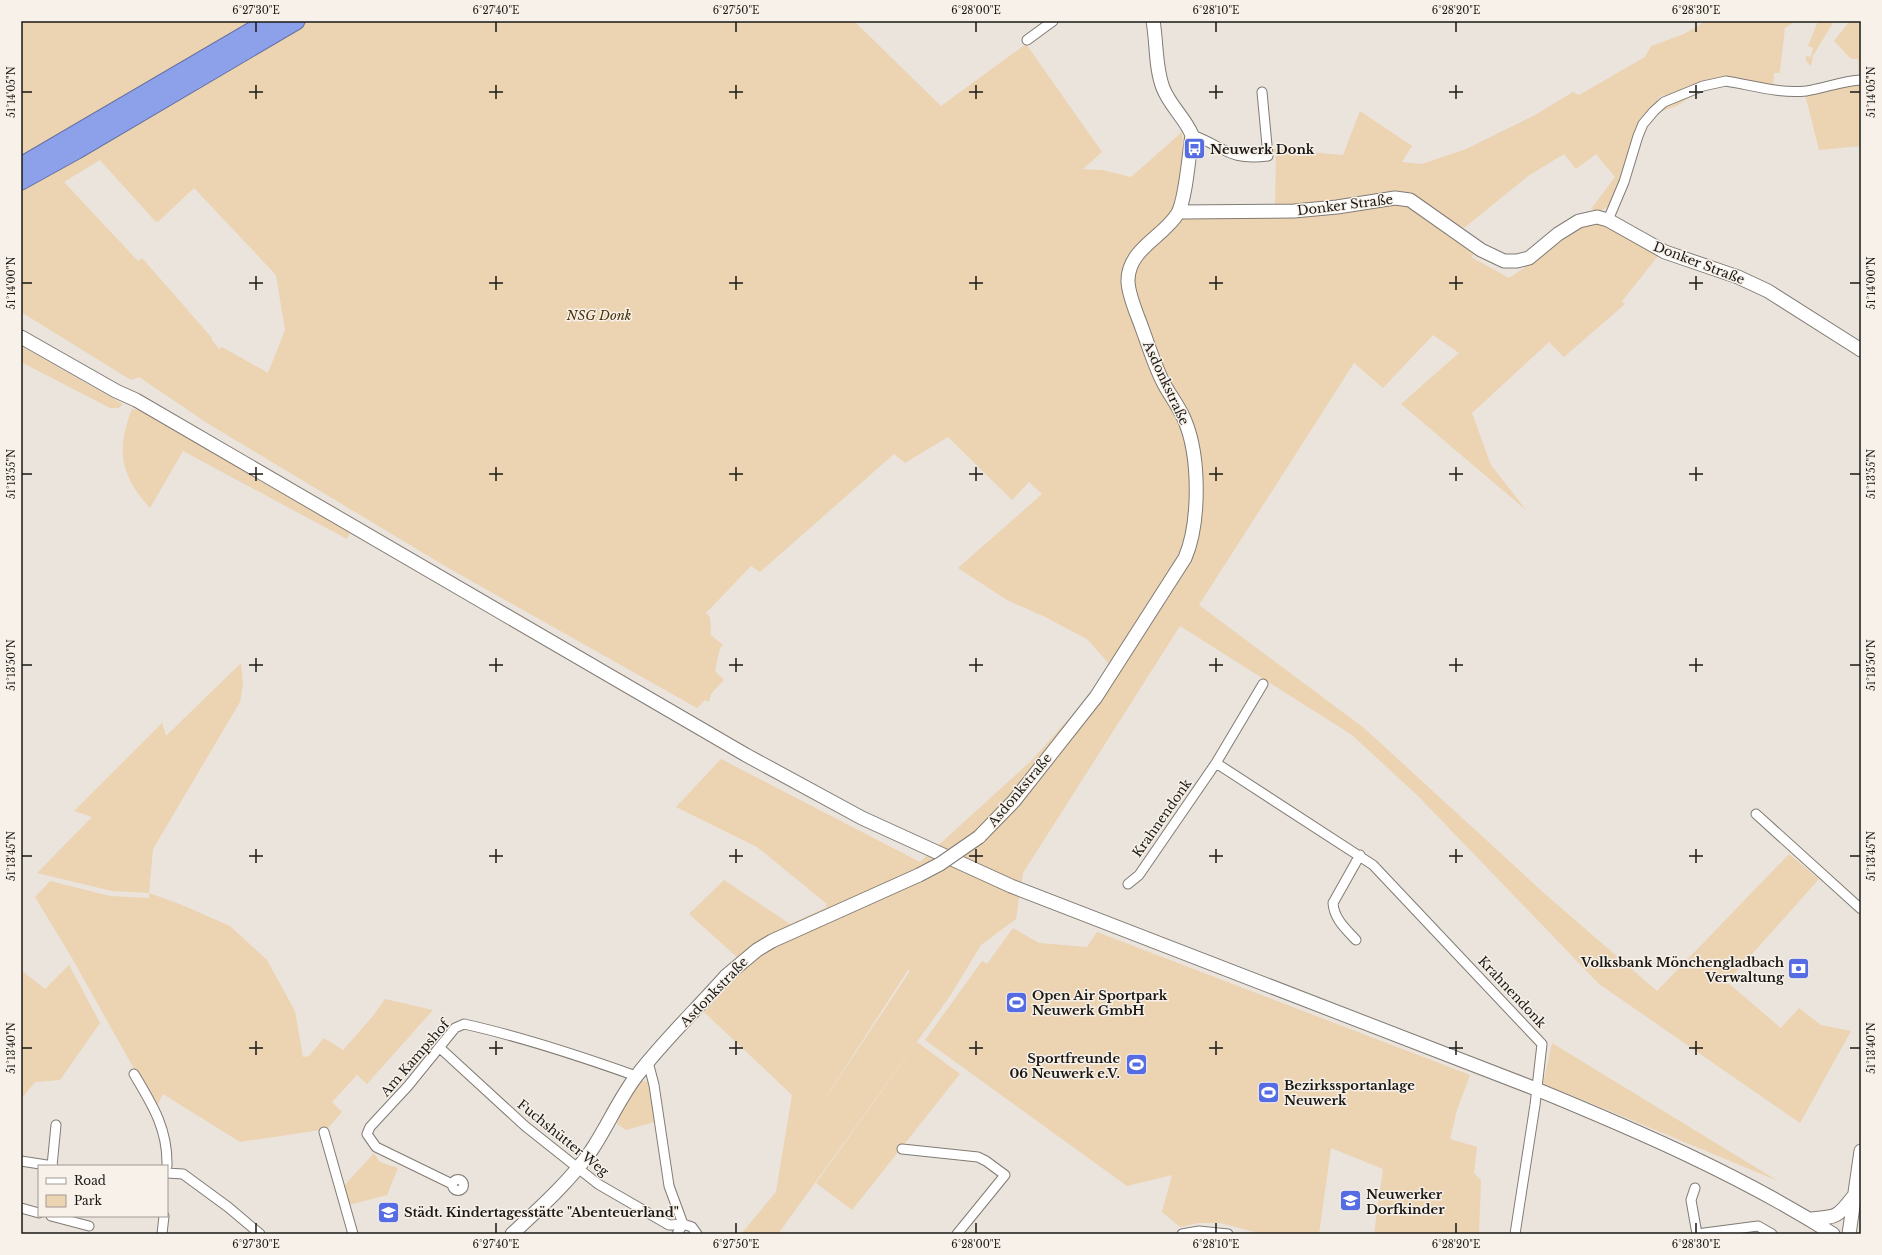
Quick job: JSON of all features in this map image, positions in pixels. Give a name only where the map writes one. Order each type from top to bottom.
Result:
[{"type":"highway","points":[[21,166],[269,21]]},
{"type":"highway","points":[[21,181],[77,150],[296,21]]},
{"type":"street","points":[[1027,40],[1053,21]]},
{"type":"street","points":[[1153,21],[1159,74],[1164,89],[1171,103],[1189,127],[1192,135],[1178,212]]},
{"type":"street","points":[[1608,220],[1624,182],[1643,124],[1664,102],[1716,82],[1726,81],[1788,91],[1806,91],[1848,81],[1861,80]]},
{"type":"street","points":[[1192,135],[1237,157],[1250,158],[1268,156],[1262,92]]},
{"type":"street","name":"Donker Straße","points":[[1178,212],[1294,211],[1337,207],[1388,198],[1410,200],[1481,250],[1504,261],[1517,261],[1529,258],[1558,234],[1579,221],[1597,218],[1608,220],[1665,252],[1738,277],[1768,291],[1861,350]]},
{"type":"street","name":"Asdonkstraße","points":[[512,1234],[547,1202],[578,1168],[591,1150],[622,1096],[636,1076],[726,976],[757,950],[795,929],[919,875],[953,855],[979,837],[1014,801],[1096,697],[1190,548],[1194,521],[1196,484],[1191,440],[1179,408],[1165,385],[1154,361],[1131,297],[1128,282],[1129,270],[1134,259],[1178,212]]},
{"type":"street","points":[[21,328],[119,386],[136,400]]},
{"type":"street","points":[[21,337],[116,391],[136,400],[746,755],[862,818],[928,850],[1011,886],[1536,1089],[1617,1122],[1721,1170],[1810,1219],[1833,1234]]},
{"type":"street","name":"Krahnendonk","points":[[1128,884],[1139,875],[1216,763],[1263,684]]},
{"type":"street","name":"Krahnendonk","points":[[1216,763],[1374,865],[1542,1044],[1515,1234]]},
{"type":"street","points":[[1756,814],[1861,909]]},
{"type":"street","points":[[1356,940],[1338,920],[1334,911],[1333,903],[1360,855]]},
{"type":"street","name":"Am Kampshof","points":[[452,1184],[376,1147],[367,1134],[370,1127],[440,1048],[455,1028],[464,1024],[570,1053],[636,1076]]},
{"type":"street","name":"Fuchshütter Weg","points":[[440,1048],[525,1126],[598,1184],[668,1225],[683,1224]]},
{"type":"street","points":[[648,1062],[654,1085],[668,1186],[683,1224],[692,1228],[697,1234]]},
{"type":"street","points":[[134,1074],[156,1111],[167,1151],[167,1165]]},
{"type":"street","points":[[52,1165],[56,1125]]},
{"type":"street","points":[[324,1132],[353,1234]]},
{"type":"street","points":[[902,1149],[978,1157],[986,1161],[1004,1175],[957,1234]]},
{"type":"street","points":[[1848,1234],[1861,1151]]},
{"type":"street","points":[[21,1161],[46,1165]]},
{"type":"street","points":[[168,1173],[183,1174],[228,1207],[260,1234]]},
{"type":"street","points":[[1695,1188],[1691,1200],[1697,1234],[1758,1226],[1772,1234]]},
{"type":"street","points":[[1810,1219],[1836,1216],[1842,1213],[1854,1196]]},
{"type":"street","points":[[21,1208],[38,1213]]},
{"type":"street","points":[[55,1217],[89,1226]]},
{"type":"street","points":[[162,1234],[164,1217]]},
{"type":"street","points":[[677,1234],[683,1224]]},
{"type":"street","points":[[1182,1234],[1199,1231],[1228,1234]]},
{"type":"green space","name":"NSG Donk","points":[[21,21],[854,21],[941,106],[1026,44],[1102,152],[1083,169],[1102,170],[1131,177],[1182,132],[1183,142],[1181,163],[1172,215],[1407,204],[1439,227],[1446,235],[1475,253],[1471,257],[1509,278],[1533,262],[1575,227],[1596,222],[1657,253],[1656,255],[1658,256],[1622,301],[1625,304],[1564,357],[1549,342],[1472,413],[1491,465],[1526,510],[1401,404],[1459,353],[1433,335],[1383,388],[1354,363],[1199,605],[1364,728],[1545,894],[1657,991],[1789,854],[1819,879],[1727,982],[1781,1028],[1799,1008],[1821,1025],[1851,1031],[1800,1123],[1599,984],[1418,796],[1352,735],[1180,626],[1023,873],[1016,919],[981,945],[950,996],[778,1234],[741,1234],[776,1192],[792,1095],[704,1012],[747,966],[689,914],[724,880],[790,924],[827,907],[825,905],[827,904],[757,847],[676,807],[721,759],[920,862],[1031,761],[1074,713],[1111,666],[1087,639],[1045,617],[1007,600],[958,568],[1042,494],[1029,482],[1012,500],[948,437],[905,463],[894,454],[760,572],[751,566],[706,613],[710,617],[711,635],[723,645],[720,648],[715,671],[724,680],[711,694],[709,702],[705,700],[697,708],[445,566],[207,423],[139,377],[131,380],[21,312]],"holes":[[[100,160],[156,222],[159,221],[194,188],[276,275],[285,330],[268,373],[222,347],[219,349],[211,339],[212,338],[142,258],[138,261],[64,182]],[[908,970],[910,971],[817,1111]]]},
{"type":"green space","points":[[1706,21],[1796,21],[1785,28],[1780,73],[1774,73],[1773,87],[1728,80],[1667,97],[1664,95],[1659,97],[1612,204],[1602,210],[1597,211],[1591,209],[1615,177],[1596,154],[1576,169],[1564,154],[1528,176],[1464,228],[1409,196],[1296,207],[1275,207],[1276,158],[1273,149],[1343,155],[1360,111],[1412,146],[1402,162],[1422,164],[1466,149],[1535,115],[1573,92],[1579,95],[1645,57],[1651,46],[1684,34]]},
{"type":"green space","points":[[1818,21],[1834,21],[1813,56],[1811,66],[1806,61],[1806,56],[1811,57],[1813,48],[1808,46]]},
{"type":"green space","points":[[1850,21],[1861,21],[1861,78],[1859,77],[1858,59],[1851,59],[1834,41]]},
{"type":"green space","points":[[1861,82],[1861,146],[1819,150],[1805,94]]},
{"type":"green space","points":[[1707,86],[1677,106],[1653,114],[1665,104]]},
{"type":"green space","points":[[21,346],[123,404],[119,408],[110,408],[21,362]]},
{"type":"green space","points":[[132,409],[139,410],[350,533],[347,539],[183,451],[150,508],[132,485],[124,462],[124,438]]},
{"type":"green space","points":[[241,663],[243,685],[240,702],[153,849],[149,893],[112,891],[37,873],[92,817],[74,811],[162,723],[166,736]]},
{"type":"green space","points":[[50,881],[110,896],[149,898],[149,893],[182,905],[230,926],[267,960],[295,1011],[303,1057],[309,1056],[324,1038],[343,1050],[373,1016],[385,999],[433,1010],[367,1084],[357,1075],[332,1102],[342,1112],[327,1129],[240,1142],[163,1094],[156,1108],[72,958],[35,897]]},
{"type":"green space","name":"Bezirkssportanlage Neuwerk","points":[[1013,928],[1039,943],[1087,947],[1097,932],[1470,1075],[1457,1110],[1450,1139],[1477,1147],[1474,1173],[1481,1180],[1479,1234],[1374,1234],[1383,1169],[1331,1148],[1319,1234],[1262,1234],[1220,1223],[1198,1223],[1180,1227],[1162,1212],[1172,1175],[1127,1186],[925,1040],[982,961],[987,964]]},
{"type":"green space","points":[[69,965],[100,1023],[60,1080],[35,1082],[23,1097],[21,1096],[21,970],[45,989]]},
{"type":"green space","points":[[917,1042],[960,1074],[852,1210],[816,1183]]},
{"type":"green space","points":[[1552,1043],[1778,1181],[1543,1084]]},
{"type":"green space","points":[[641,1081],[650,1082],[658,1121],[626,1130],[617,1124],[622,1109]]},
{"type":"green space","points":[[374,1153],[380,1162],[398,1168],[387,1195],[349,1205],[343,1187]]},
{"type":"place","name":"Neuwerk Donk","points":[[1195,149]]},
{"type":"place","name":"Volksbank Mönchengladbach Verwaltung","points":[[1799,969]]},
{"type":"place","name":"Open Air Sportpark Neuwerk GmbH","points":[[1017,1002]]},
{"type":"place","name":"Sportfreunde 06 Neuwerk e.V.","points":[[1136,1065]]},
{"type":"place","name":"Bezirkssportanlage Neuwerk","points":[[1268,1092]]},
{"type":"place","name":"Neuwerker Dorfkinder","points":[[1351,1201]]},
{"type":"place","name":"Städt. Kindertagesstätte \"Abenteuerland\"","points":[[388,1212]]}]
